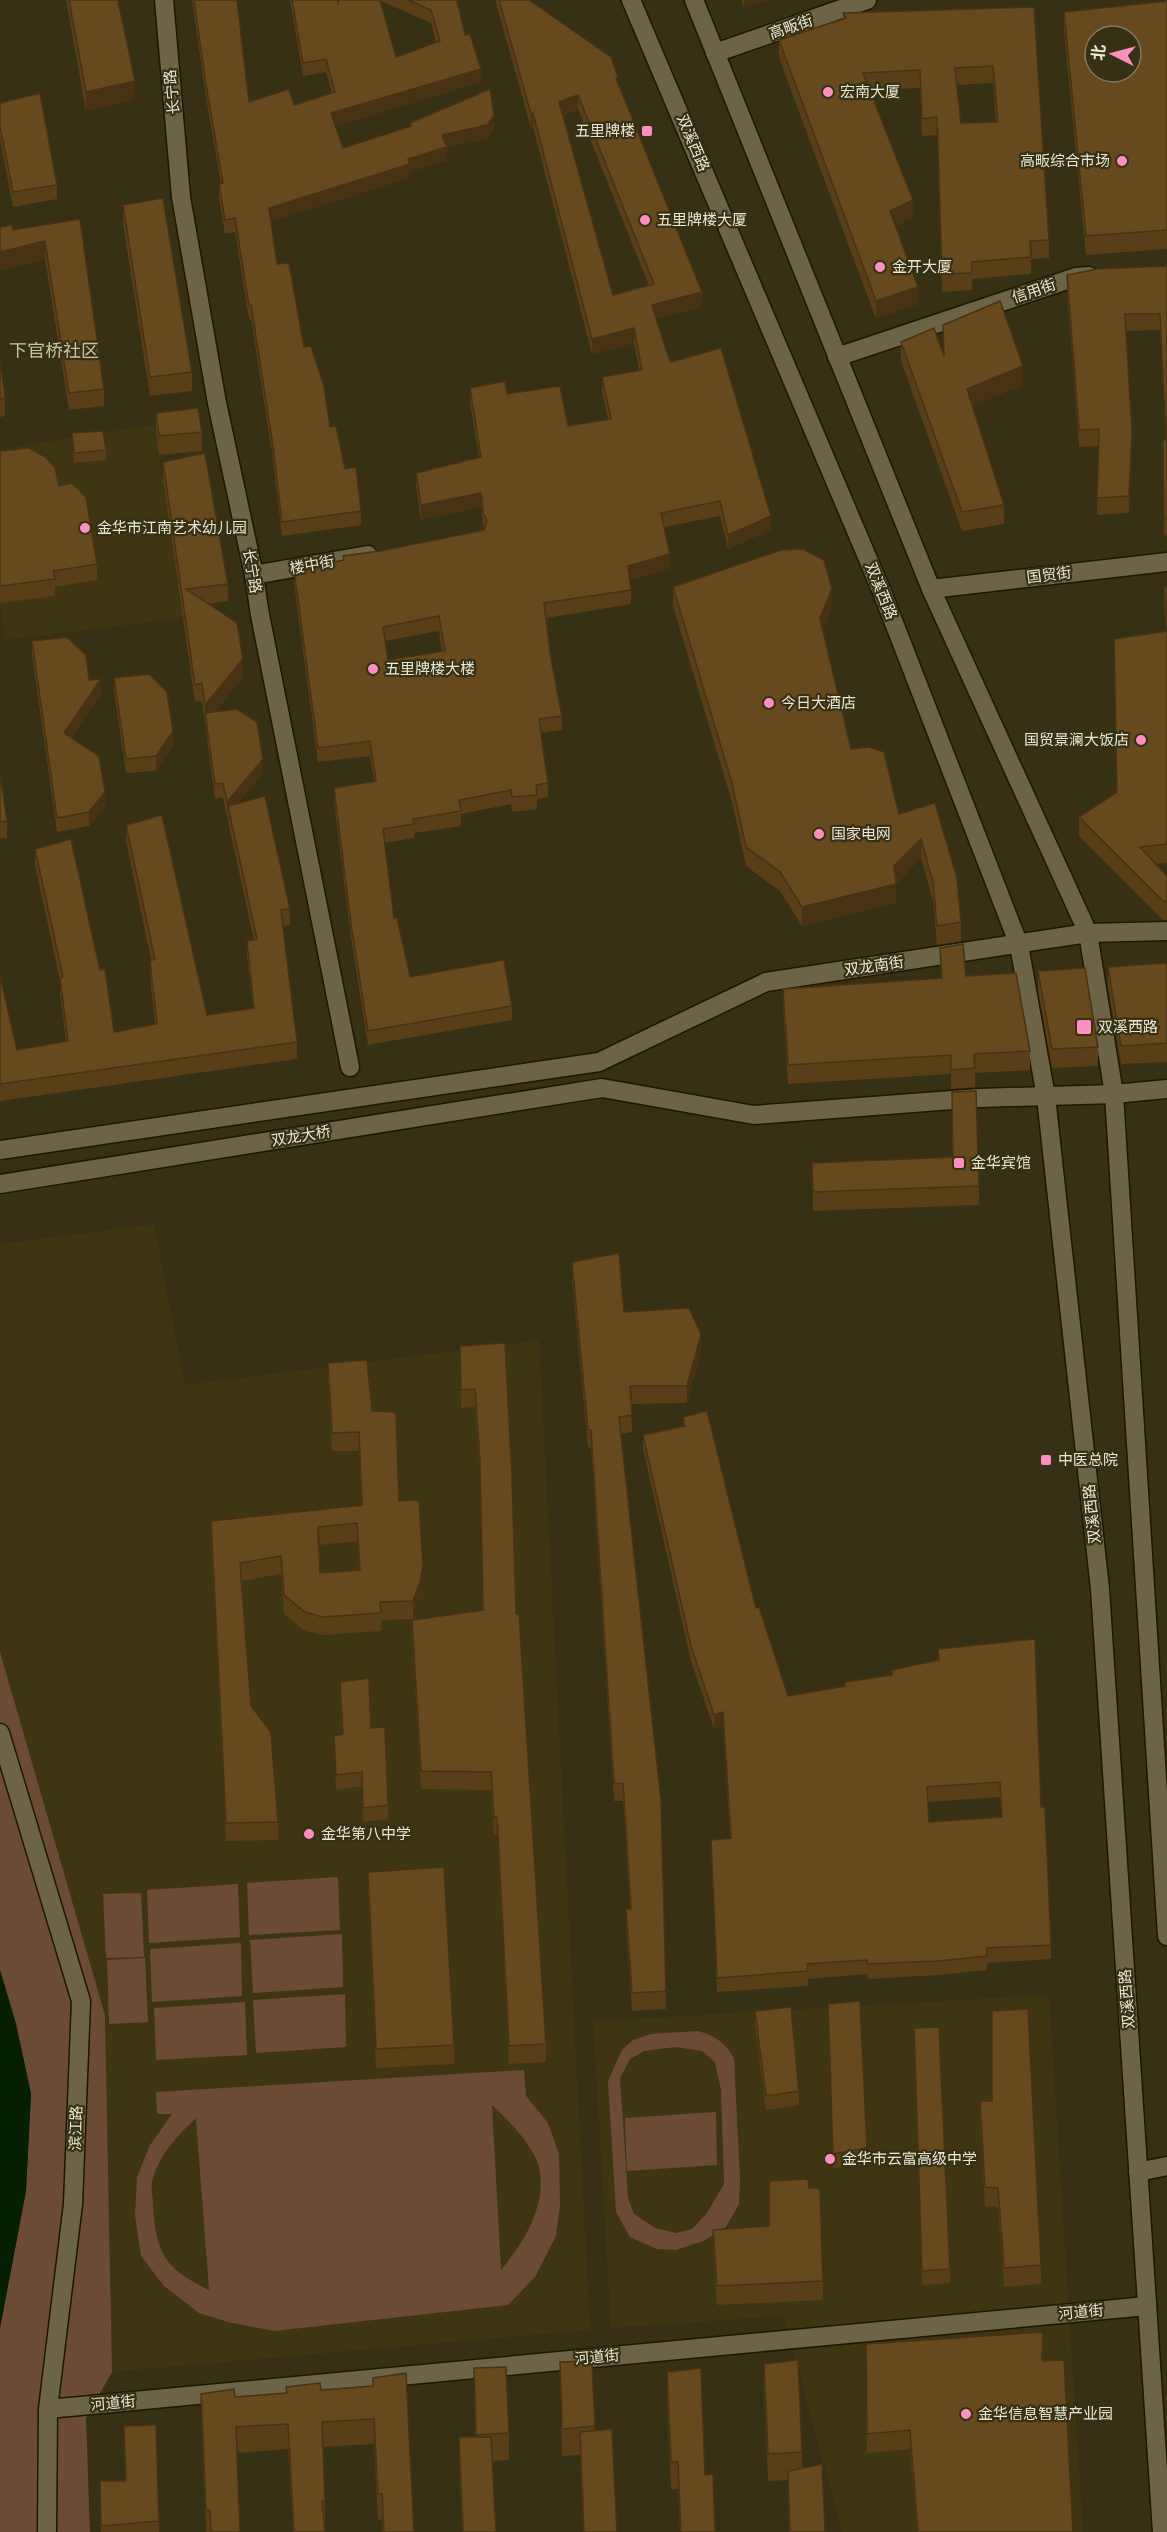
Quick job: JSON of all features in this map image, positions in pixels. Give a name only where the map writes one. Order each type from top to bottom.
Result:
[{"type":"main road","name":"长宁路","points":[[164,0],[181,197],[217,403],[254,575],[350,1067]]},
{"type":"main road","name":"双溪西路","points":[[631,0],[878,583],[1019,945],[1046,1097],[1100,1589],[1162,2532]]},
{"type":"main road","points":[[694,0],[931,589],[1088,933],[1114,1094],[1167,1936]]},
{"type":"main road","name":"高畈街","points":[[715,53],[867,0]]},
{"type":"main road","name":"信用街","points":[[837,357],[1076,277],[1110,274]]},
{"type":"main road","name":"楼中街","points":[[254,575],[386,552]]},
{"type":"main road","name":"国贸街","points":[[931,589],[1167,562]]},
{"type":"main road","name":"双龙南街","points":[[599,1062],[766,981],[1088,933],[1167,931]]},
{"type":"main road","name":"双龙大桥","points":[[0,1150],[599,1062]]},
{"type":"main road","name":"双龙大桥","points":[[0,1184],[603,1088],[754,1115],[979,1098],[1046,1097]]},
{"type":"main road","points":[[1046,1097],[1167,1089]]},
{"type":"main road","name":"滨江路","points":[[0,1733],[81,2001],[73,2204],[48,2409],[47,2532]]},
{"type":"main road","points":[[1138,2172],[1167,2166]]},
{"type":"main road","name":"河道街","points":[[48,2409],[1147,2306]]},
{"type":"shaded area","name":"金华市江南艺术幼儿园","points":[[153,425],[156,432],[183,618],[5,640],[0,607],[0,449]]},
{"type":"shaded area","name":"金华第八中学","points":[[154,1224],[185,1385],[539,1340],[590,2330],[112,2372],[105,2015],[0,1652],[0,1244]]},
{"type":"shaded area","points":[[0,1652],[105,2015],[112,2372],[86,2418],[90,2532],[0,2532],[0,2328],[26,2191],[31,2094],[16,2024],[0,1970]]},
{"type":"shaded area","points":[[338,1877],[340,1930],[249,1935],[247,1883]]},
{"type":"shaded area","points":[[238,1884],[240,1937],[149,1943],[147,1890]]},
{"type":"shaded area","points":[[141,1893],[144,1957],[106,1958],[103,1894]]},
{"type":"shaded area","points":[[342,1934],[343,1987],[253,1993],[250,1940]]},
{"type":"shaded area","points":[[241,1943],[242,1996],[152,2002],[150,1949]]},
{"type":"shaded area","points":[[145,1958],[148,2022],[109,2024],[107,1960]]},
{"type":"shaded area","points":[[0,1970],[16,2024],[31,2094],[26,2191],[0,2328]]},
{"type":"shaded area","points":[[345,1994],[346,2047],[256,2053],[253,2000]]},
{"type":"shaded area","name":"金华市云富高级中学","points":[[1049,1995],[1083,2532],[842,2532],[784,2316],[611,2328],[593,2021]]},
{"type":"shaded area","points":[[245,2002],[247,2055],[156,2060],[154,2008]]},
{"type":"shaded area","points":[[698,2031],[719,2040],[734,2058],[740,2179],[739,2204],[726,2227],[703,2241],[676,2250],[657,2249],[630,2237],[616,2212],[608,2081],[622,2050],[633,2040],[651,2034]],"holes":[[[676,2047],[702,2051],[715,2062],[721,2090],[724,2184],[707,2213],[692,2229],[676,2233],[655,2228],[634,2214],[628,2198],[620,2078],[630,2059],[644,2051]]]},
{"type":"shaded area","points":[[524,2070],[526,2096],[548,2123],[559,2154],[560,2206],[556,2236],[535,2277],[508,2305],[274,2331],[228,2322],[199,2313],[164,2286],[141,2256],[135,2215],[137,2177],[150,2145],[172,2114],[157,2114],[156,2092]],"holes":[[[492,2105],[520,2134],[532,2151],[539,2168],[541,2182],[537,2210],[532,2223],[518,2248],[501,2270]],[[196,2119],[209,2290],[183,2275],[166,2258],[157,2237],[153,2206],[152,2181],[156,2169],[165,2153]]]},
{"type":"shaded area","points":[[716,2112],[717,2165],[627,2171],[625,2118]]},
{"type":"building","points":[[69,0],[118,0],[135,81],[86,92]]},
{"type":"building","points":[[194,0],[237,0],[249,102],[289,89],[294,105],[335,92],[326,59],[303,63],[292,0],[337,0],[338,3],[339,0],[380,0],[396,57],[440,41],[431,10],[408,0],[457,0],[465,35],[470,34],[481,69],[331,113],[343,148],[411,126],[410,123],[490,89],[494,115],[487,125],[442,135],[447,147],[408,159],[410,164],[269,208],[277,264],[289,263],[304,347],[311,346],[324,386],[330,427],[336,426],[345,469],[356,467],[361,511],[282,522],[272,439],[235,218],[225,220],[219,184],[223,183]]},
{"type":"building","points":[[499,0],[529,0],[611,57],[618,77],[616,78],[702,292],[652,305],[667,353],[671,362],[721,348],[771,516],[728,535],[720,501],[661,513],[670,554],[628,566],[631,590],[544,603],[551,659],[562,716],[539,719],[548,783],[536,785],[537,795],[512,797],[511,790],[459,800],[461,811],[413,819],[414,824],[383,829],[394,918],[397,917],[410,977],[504,960],[512,1006],[368,1031],[351,924],[334,788],[376,781],[370,741],[318,748],[294,570],[344,560],[343,556],[484,530],[487,520],[483,513],[481,493],[421,505],[416,473],[481,457],[470,388],[505,381],[507,394],[560,386],[568,426],[611,419],[602,377],[642,370],[634,328],[592,339],[533,113],[531,114]],"holes":[[[578,95],[654,284],[613,295],[559,102]],[[439,616],[445,651],[388,660],[383,627]]]},
{"type":"building","name":"高畈综合市场","points":[[1167,1],[1167,230],[1086,236],[1064,12]]},
{"type":"building","points":[[1034,7],[1049,240],[1030,241],[1031,257],[972,262],[972,273],[942,274],[937,117],[922,119],[920,70],[863,73],[913,200],[890,211],[918,287],[876,301],[779,40],[846,18],[843,13]],"holes":[[[993,66],[998,122],[961,123],[955,68]]]},
{"type":"building","points":[[40,93],[57,185],[13,192],[0,126],[0,103]]},
{"type":"building","points":[[163,198],[192,372],[150,377],[123,205]]},
{"type":"building","points":[[80,219],[104,389],[69,393],[45,241],[0,252],[0,227],[12,225],[13,230]]},
{"type":"building","points":[[1167,266],[1167,519],[1164,519],[1163,440],[1166,440],[1160,314],[1125,314],[1132,432],[1129,496],[1097,498],[1099,429],[1079,430],[1067,275],[1097,269]]},
{"type":"building","points":[[1000,301],[1023,366],[967,389],[1004,505],[962,512],[901,342],[934,328],[944,356],[943,325]]},
{"type":"building","points":[[0,357],[5,398],[0,399]]},
{"type":"building","points":[[198,408],[202,432],[159,436],[156,413]]},
{"type":"building","points":[[103,431],[106,450],[74,453],[72,433]]},
{"type":"building","points":[[29,448],[44,456],[55,467],[59,486],[72,483],[86,497],[97,564],[53,571],[55,579],[0,586],[0,451]]},
{"type":"building","points":[[205,453],[228,584],[186,589],[237,623],[243,659],[205,705],[202,683],[195,685],[163,462]]},
{"type":"building","points":[[803,549],[824,560],[832,589],[820,618],[851,749],[869,747],[884,752],[899,814],[935,803],[957,878],[961,922],[937,926],[933,882],[921,839],[894,866],[896,884],[802,907],[780,872],[746,847],[732,783],[673,587],[781,550]]},
{"type":"building","points":[[1164,587],[1167,587],[1167,617]]},
{"type":"building","name":"国贸景澜大饭店","points":[[1167,631],[1167,844],[1140,847],[1167,876],[1167,902],[1163,901],[1079,817],[1117,792],[1114,639]]},
{"type":"building","points":[[67,637],[86,655],[89,680],[101,679],[64,733],[99,756],[105,792],[89,812],[57,818],[32,641]]},
{"type":"building","points":[[149,674],[167,692],[173,731],[156,756],[126,759],[114,678]]},
{"type":"building","points":[[237,709],[257,722],[263,759],[227,802],[223,783],[215,784],[205,713]]},
{"type":"building","points":[[0,772],[7,821],[0,822]]},
{"type":"building","points":[[265,796],[290,909],[281,910],[297,1042],[0,1084],[0,975],[17,1050],[68,1041],[60,978],[63,977],[35,849],[71,839],[100,970],[105,969],[114,1032],[157,1024],[150,961],[155,959],[126,825],[162,815],[207,1015],[254,1008],[247,941],[257,939],[228,806]]},
{"type":"building","points":[[963,944],[966,976],[1016,973],[1030,1051],[974,1054],[975,1068],[951,1070],[951,1055],[788,1065],[783,989],[942,978],[940,948]]},
{"type":"building","points":[[1167,963],[1167,1043],[1121,1046],[1108,967]]},
{"type":"building","points":[[1085,968],[1098,1047],[1052,1049],[1038,971]]},
{"type":"building","points":[[976,1091],[979,1186],[813,1192],[812,1163],[953,1157],[952,1092]]},
{"type":"building","points":[[619,1253],[624,1312],[689,1308],[701,1334],[687,1386],[630,1386],[632,1415],[619,1417],[661,1800],[666,1991],[632,1993],[626,1909],[631,1909],[623,1783],[614,1784],[591,1430],[588,1430],[572,1262]]},
{"type":"building","points":[[505,1343],[516,1614],[519,1614],[546,2044],[509,2046],[497,1817],[494,1817],[491,1772],[421,1771],[412,1620],[483,1610],[480,1462],[475,1389],[461,1390],[460,1346]]},
{"type":"building","points":[[367,1360],[372,1411],[396,1412],[399,1501],[419,1500],[423,1566],[420,1582],[413,1601],[380,1602],[381,1613],[322,1617],[305,1612],[284,1595],[281,1556],[240,1563],[251,1706],[271,1732],[278,1822],[226,1823],[211,1521],[362,1505],[359,1432],[332,1433],[328,1363]],"holes":[[[357,1523],[360,1570],[320,1573],[318,1527]]]},
{"type":"building","points":[[707,1411],[756,1608],[759,1607],[788,1696],[845,1686],[845,1682],[892,1675],[892,1670],[939,1660],[938,1649],[1035,1639],[1041,1807],[1045,1807],[1051,1945],[987,1948],[987,1956],[938,1961],[868,1964],[867,1960],[807,1964],[808,1971],[717,1978],[711,1840],[731,1838],[723,1712],[714,1715],[691,1646],[643,1435],[685,1426],[683,1417]],"holes":[[[1000,1782],[1002,1817],[929,1822],[927,1787]]]},
{"type":"building","points":[[369,1678],[371,1728],[385,1727],[388,1805],[363,1808],[362,1772],[336,1775],[334,1736],[343,1734],[340,1682]]},
{"type":"building","points":[[444,1867],[454,2045],[376,2049],[368,1872]]},
{"type":"building","points":[[860,2001],[867,2148],[833,2154],[828,2004]]},
{"type":"building","points":[[791,2007],[799,2091],[766,2096],[755,2011]]},
{"type":"building","points":[[1028,2009],[1041,2265],[1004,2268],[998,2188],[985,2187],[980,2101],[992,2101],[992,2011]]},
{"type":"building","points":[[939,2027],[950,2269],[922,2271],[914,2028]]},
{"type":"building","points":[[808,2179],[809,2188],[820,2188],[823,2281],[717,2286],[713,2230],[769,2226],[769,2181]]},
{"type":"building","name":"金华信息智慧产业园","points":[[1043,2332],[1042,2361],[1064,2360],[1073,2532],[918,2532],[910,2430],[867,2434],[866,2344]]},
{"type":"building","points":[[798,2360],[802,2452],[768,2454],[764,2364]]},
{"type":"building","points":[[592,2361],[595,2426],[562,2429],[560,2362]]},
{"type":"building","points":[[506,2367],[509,2433],[476,2435],[474,2368]]},
{"type":"building","points":[[701,2368],[705,2475],[713,2474],[715,2532],[681,2532],[678,2462],[671,2462],[667,2372]]},
{"type":"building","points":[[406,2373],[414,2532],[384,2532],[382,2494],[378,2494],[374,2419],[322,2422],[325,2501],[322,2502],[325,2532],[294,2532],[288,2424],[236,2427],[240,2532],[211,2532],[210,2510],[206,2510],[201,2394],[234,2389],[235,2397],[287,2393],[286,2387],[320,2383],[321,2390],[373,2386],[373,2378]]},
{"type":"building","points":[[156,2425],[159,2521],[101,2526],[100,2481],[126,2481],[124,2426]]},
{"type":"building","points":[[612,2429],[617,2532],[584,2532],[580,2432]]},
{"type":"building","points":[[459,2437],[491,2437],[496,2532],[463,2532]]},
{"type":"building","points":[[822,2464],[825,2532],[790,2532],[788,2471]]},
{"type":"place","name":"宏南大厦","points":[[828,92]]},
{"type":"place","name":"五里牌楼","points":[[647,131]]},
{"type":"place","name":"高畈综合市场","points":[[1122,161]]},
{"type":"place","name":"五里牌楼大厦","points":[[645,220]]},
{"type":"place","name":"金开大厦","points":[[880,267]]},
{"type":"place","name":"金华市江南艺术幼儿园","points":[[85,528]]},
{"type":"place","name":"五里牌楼大楼","points":[[373,669]]},
{"type":"place","name":"今日大酒店","points":[[769,703]]},
{"type":"place","name":"国贸景澜大饭店","points":[[1141,740]]},
{"type":"place","name":"国家电网","points":[[819,834]]},
{"type":"place","name":"双溪西路","points":[[1084,1027]]},
{"type":"place","name":"金华宾馆","points":[[959,1163]]},
{"type":"place","name":"中医总院","points":[[1046,1460]]},
{"type":"place","name":"金华第八中学","points":[[309,1834]]},
{"type":"place","name":"金华市云富高级中学","points":[[830,2159]]},
{"type":"place","name":"金华信息智慧产业园","points":[[966,2414]]},
{"type":"district","name":"下官桥社区","points":[[54,351]]}]
